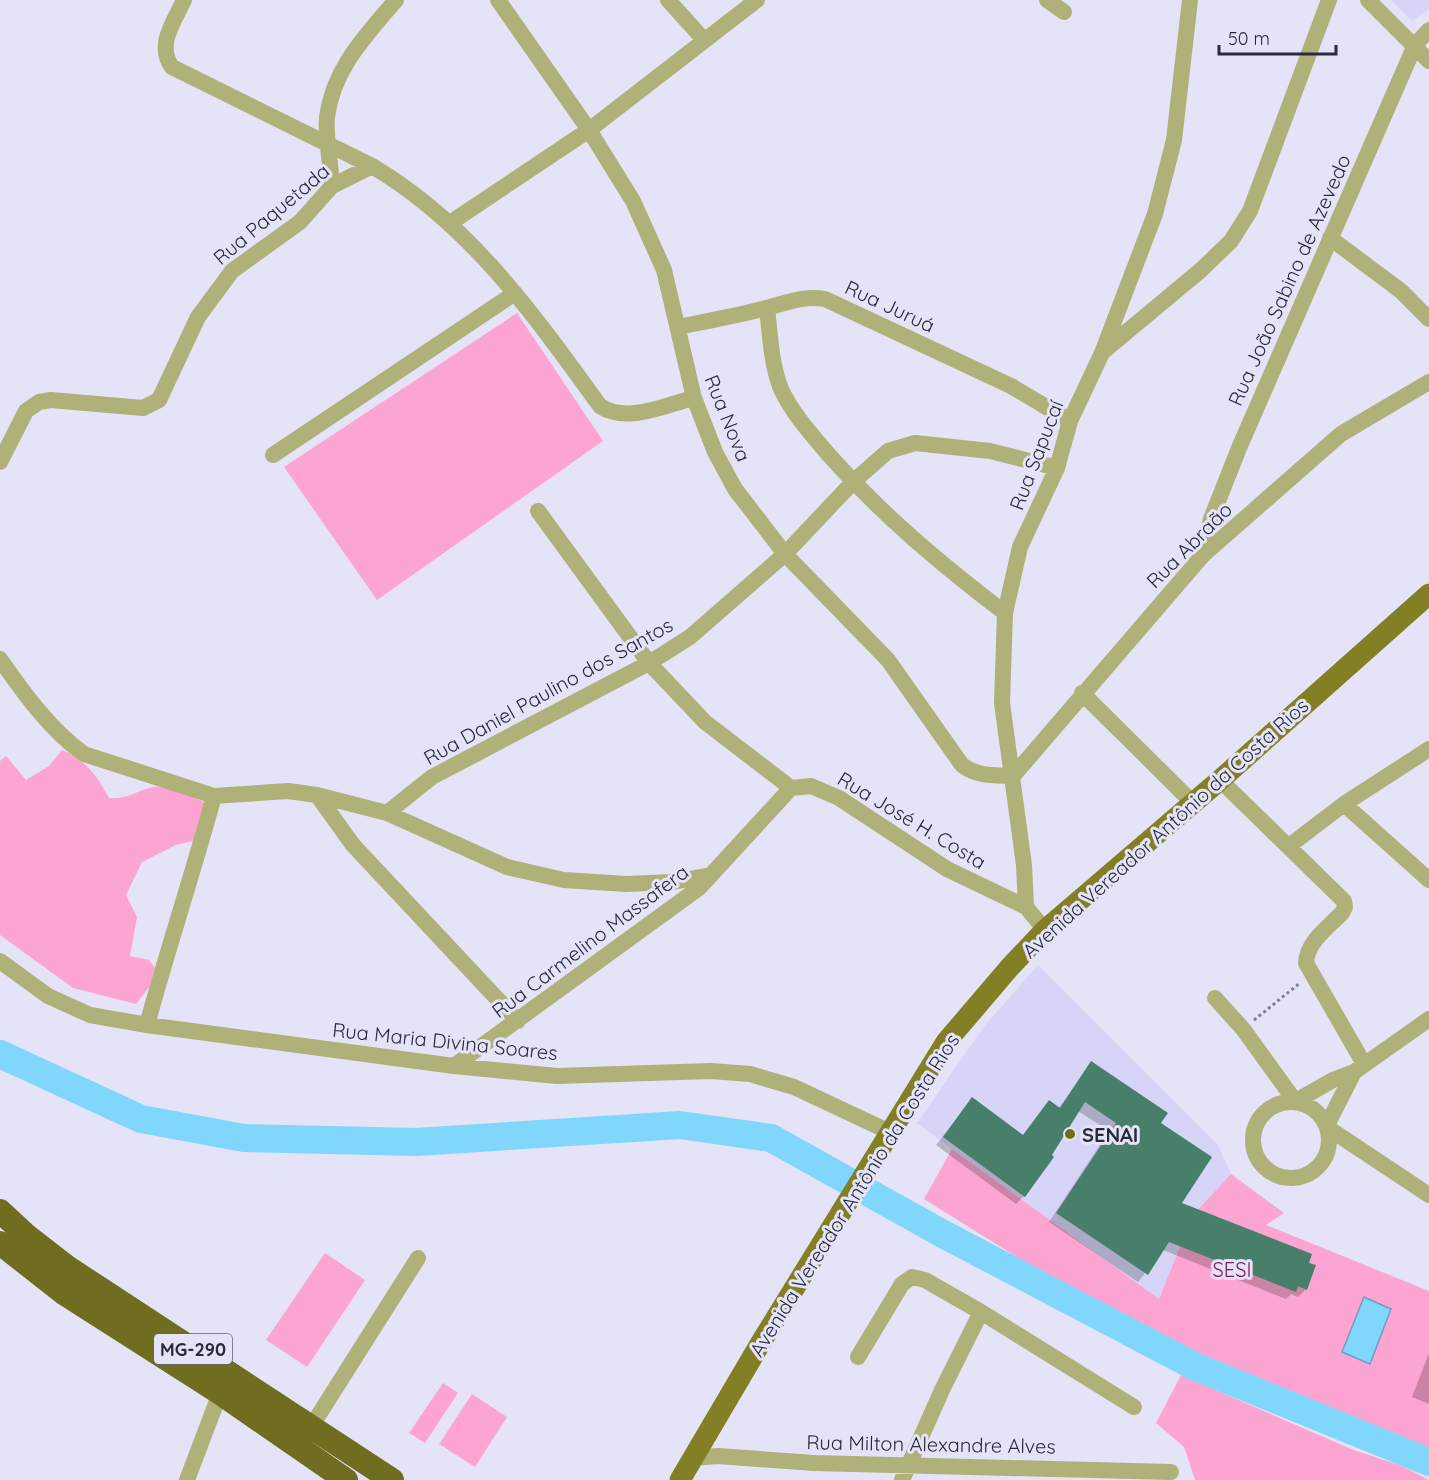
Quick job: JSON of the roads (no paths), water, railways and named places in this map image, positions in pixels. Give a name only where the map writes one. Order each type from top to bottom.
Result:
[{"type":"highway","name":"MG-290","points":[[0,1210],[27,1236],[67,1267],[392,1480]]},
{"type":"highway","name":"MG-290","points":[[0,1243],[65,1294],[220,1393],[343,1478]]},
{"type":"highway","points":[[343,1478],[350,1464],[366,1463]]},
{"type":"main road","name":"Avenida Vereador Antônio da Costa Rios","points":[[680,1480],[946,1042],[1045,930],[1220,780],[1429,594]]},
{"type":"street","points":[[184,0],[163,46],[165,57],[172,67],[329,142],[402,183],[450,223],[515,292],[600,406],[610,412],[630,414],[694,398]]},
{"type":"street","points":[[332,186],[327,119],[332,90],[341,71],[396,0]]},
{"type":"street","name":"Rua Nova","points":[[498,0],[589,130],[633,201],[651,238],[664,270],[694,398],[716,452],[735,489],[785,554],[888,660],[962,765],[979,775],[1013,776]]},
{"type":"street","points":[[668,0],[704,40]]},
{"type":"street","points":[[450,223],[589,130],[757,0]]},
{"type":"street","points":[[1047,0],[1064,12]]},
{"type":"street","name":"Rua Sapucaí","points":[[1026,907],[1024,865],[1002,703],[1005,613],[1020,548],[1057,468],[1070,421],[1102,352],[1155,214],[1174,140],[1190,0]]},
{"type":"street","points":[[1102,352],[1201,270],[1231,241],[1244,221],[1264,177],[1286,111],[1329,0]]},
{"type":"street","points":[[1370,1],[1429,61]]},
{"type":"street","name":"Rua João Sabino de Azevedo","points":[[1203,555],[1211,519],[1239,448],[1415,45],[1429,30]]},
{"type":"street","name":"Rua Paquetada","points":[[0,462],[31,405],[51,400],[143,408],[159,400],[198,317],[232,271],[300,222],[332,186],[372,166]]},
{"type":"street","points":[[1330,238],[1401,291],[1429,319]]},
{"type":"street","points":[[273,455],[515,292]]},
{"type":"street","name":"Rua Juruá","points":[[678,327],[812,297],[841,305],[1011,386],[1070,421]]},
{"type":"street","points":[[767,308],[772,354],[781,388],[807,430],[853,482],[932,557],[1005,613]]},
{"type":"street","name":"Rua Abraão","points":[[1013,776],[1203,555],[1341,434],[1429,382]]},
{"type":"street","name":"Rua Daniel Paulino dos Santos","points":[[387,813],[432,777],[649,663],[690,637],[785,554],[853,482],[888,451],[915,443],[990,451],[1057,468]]},
{"type":"street","points":[[538,511],[649,663],[705,722],[791,788]]},
{"type":"street","points":[[0,659],[54,727],[71,745],[84,754],[214,796],[288,792],[317,795],[387,813],[507,867],[564,880],[661,883],[711,875]]},
{"type":"street","points":[[1082,693],[1193,803]]},
{"type":"street","points":[[1289,846],[1344,804],[1429,749]]},
{"type":"street","points":[[1220,780],[1341,896],[1345,907],[1306,952],[1306,963],[1359,1068]]},
{"type":"street","name":"Rua José H. Costa","points":[[791,788],[811,786],[823,790],[947,869],[1026,907]]},
{"type":"street","name":"Rua Carmelino Massafera","points":[[454,1066],[699,888],[791,788]]},
{"type":"street","points":[[317,795],[353,845],[518,1021]]},
{"type":"street","points":[[147,1025],[166,954],[190,887],[196,854],[214,796]]},
{"type":"street","points":[[1344,804],[1429,880]]},
{"type":"street","points":[[1026,907],[1045,930]]},
{"type":"street","name":"Rua Maria Divina Soares","points":[[0,961],[48,996],[90,1015],[147,1025],[454,1066],[557,1076],[711,1071],[750,1074],[794,1087],[886,1141]]},
{"type":"street","points":[[1215,998],[1244,1029],[1295,1101],[1310,1107],[1327,1127],[1429,1195]]},
{"type":"street","points":[[1359,1068],[1327,1127],[1328,1153],[1313,1172],[1289,1179],[1267,1170],[1253,1150],[1255,1125],[1271,1107],[1295,1101],[1359,1068],[1429,1019]]},
{"type":"street","points":[[311,1427],[418,1258]]},
{"type":"street","points":[[858,1357],[909,1278],[925,1280],[1134,1407]]},
{"type":"street","points":[[905,1472],[981,1312]]},
{"type":"street","points":[[187,1480],[220,1393]]},
{"type":"street","name":"Rua Milton Alexandre Alves","points":[[692,1458],[718,1456],[905,1472],[1170,1472]]},
{"type":"water","points":[[1364,1297],[1391,1309],[1370,1364],[1342,1352]]},
{"type":"waterway","points":[[0,1054],[141,1119],[244,1138],[416,1142],[680,1125],[771,1138],[943,1234],[1196,1367],[1429,1462]]},
{"type":"place","name":"SENAI","points":[[1070,1134]]},
{"type":"park label","name":"SESI","points":[[1232,1269]]}]
